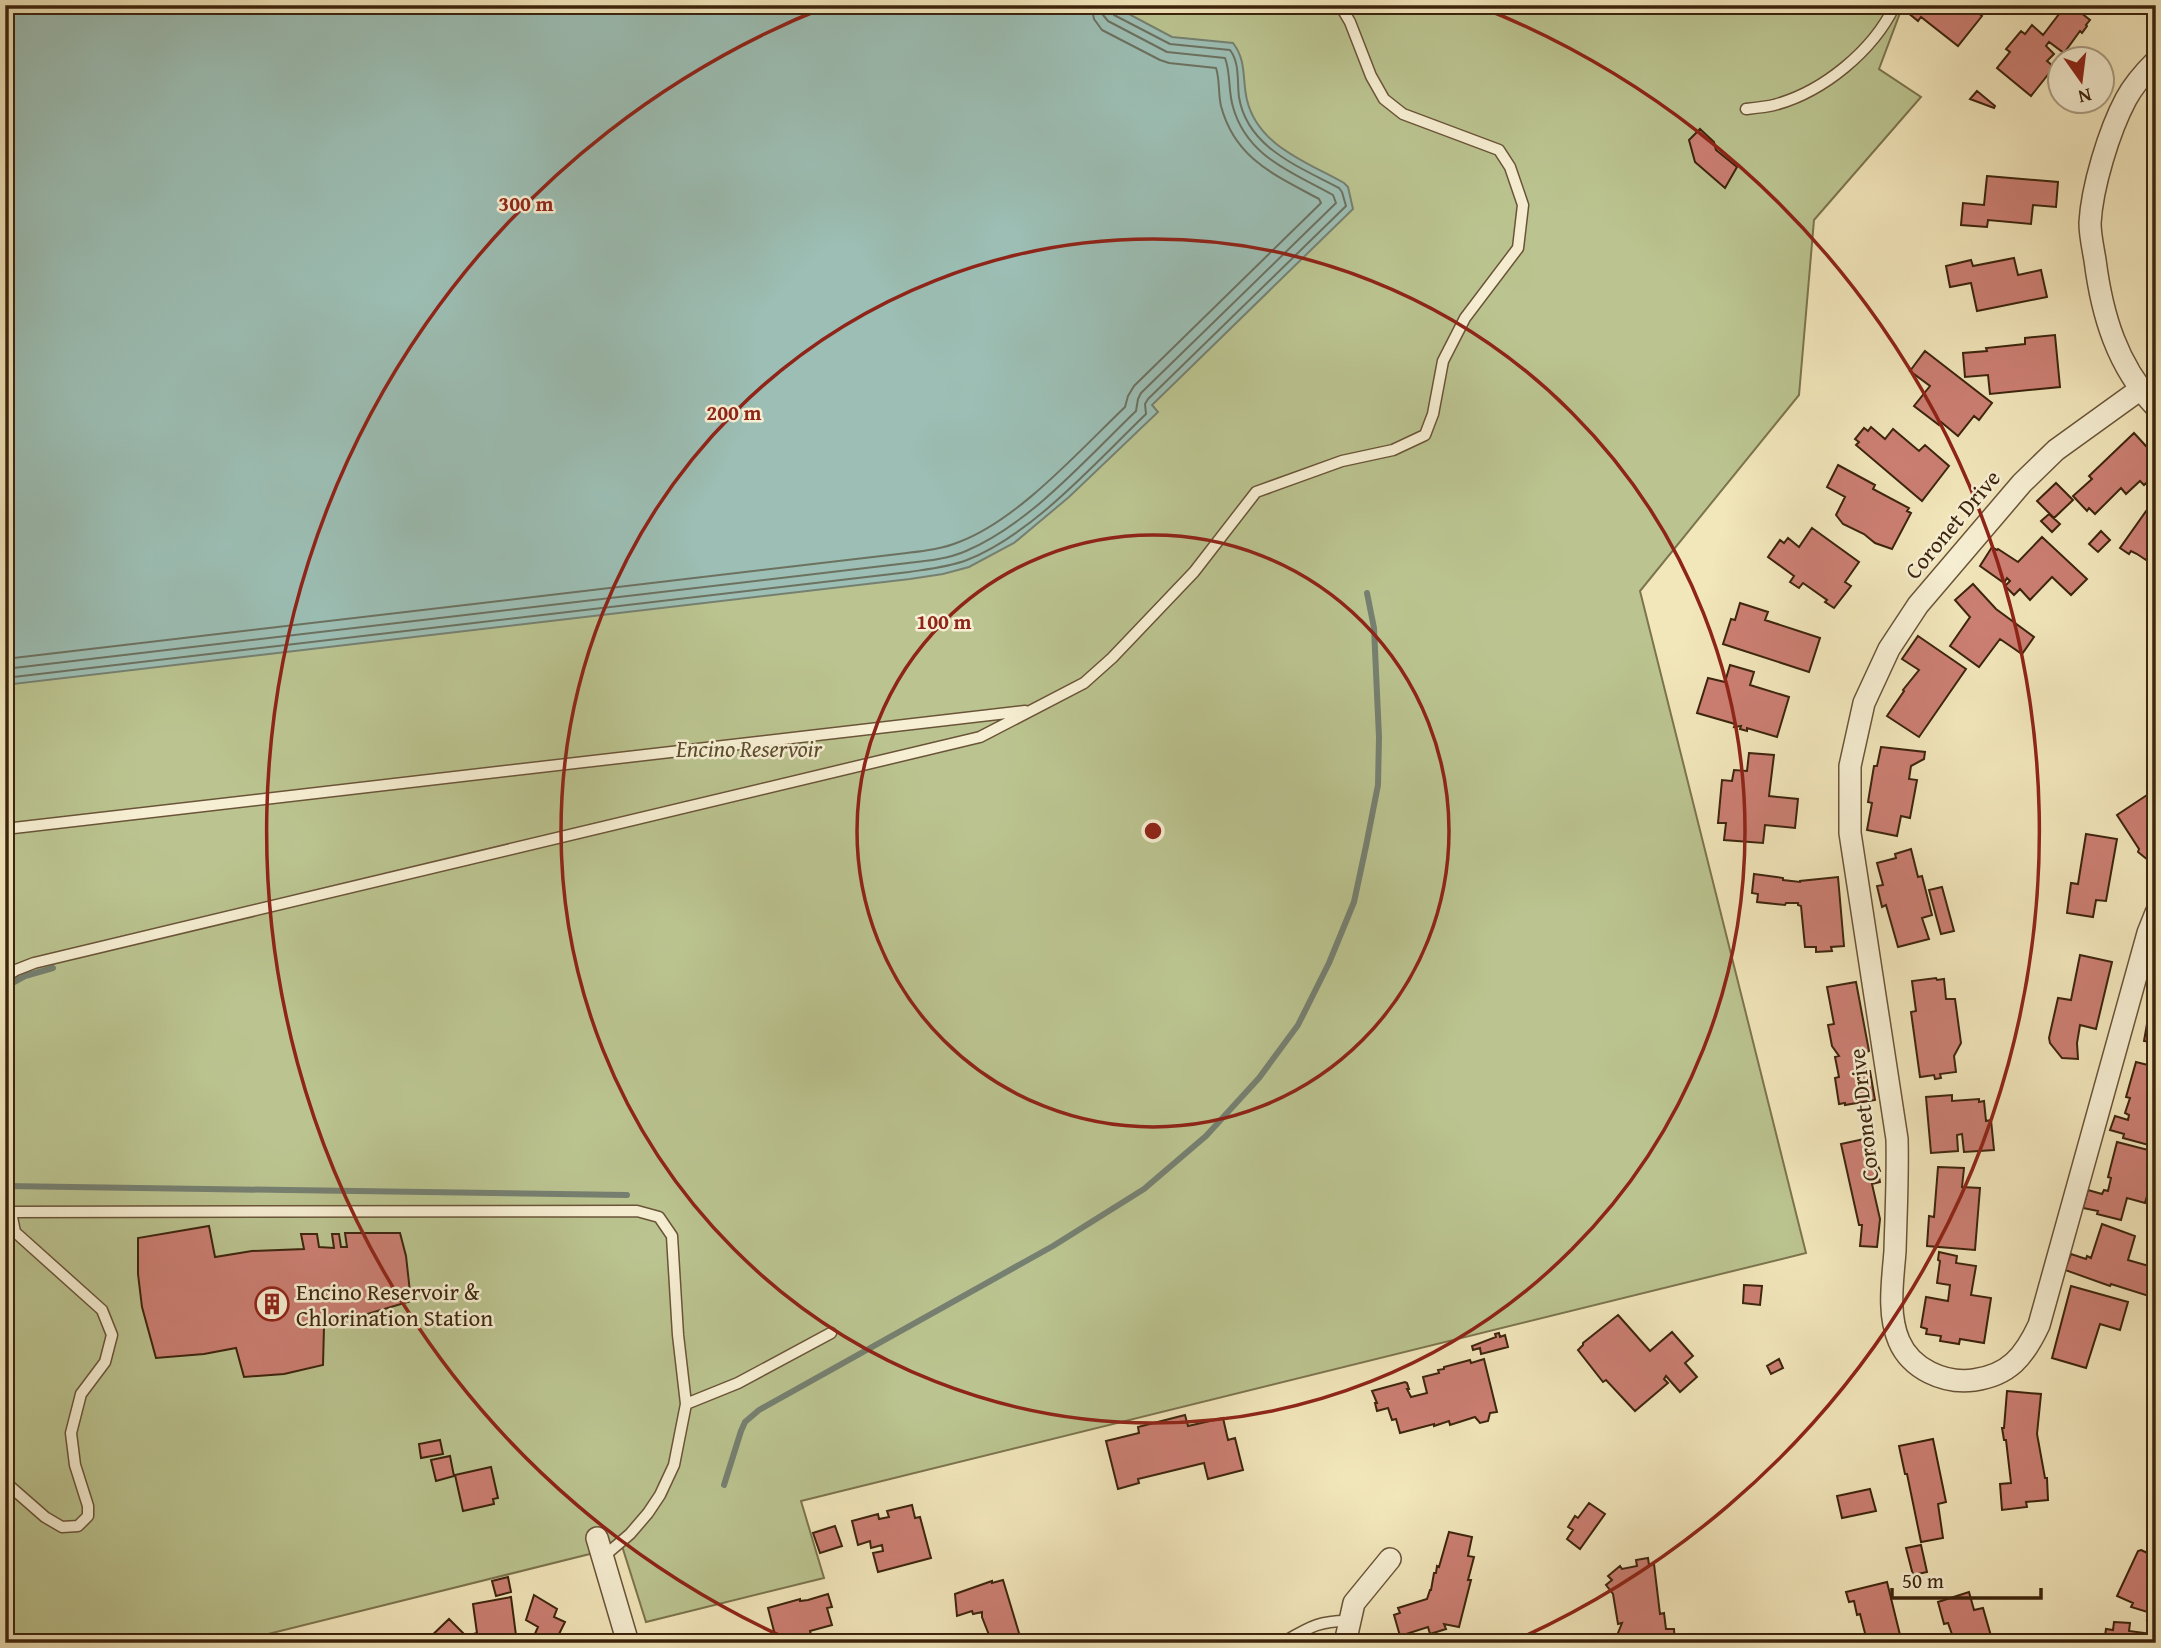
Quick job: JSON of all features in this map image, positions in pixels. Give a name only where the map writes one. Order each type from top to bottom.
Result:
[{"type":"street","points":[[2156,61],[2126,98],[2099,173],[2090,223],[2099,293],[2110,334],[2127,369],[2156,407]]},
{"type":"street","name":"Coronet Drive","points":[[2142,388],[2047,458],[2022,483],[1918,605],[1889,649],[1864,703],[1850,766],[1850,833],[1896,1139],[1898,1177],[1892,1312],[1899,1341],[1916,1365],[1937,1376],[1968,1381],[1992,1377],[2015,1363],[2032,1341],[2039,1325],[2148,933],[2156,914]]},
{"type":"street","points":[[600,1548],[628,1643]]},
{"type":"street","points":[[1345,1643],[1354,1604],[1390,1559]]},
{"type":"lane","points":[[5,977],[34,963],[980,737],[1084,683],[1194,572],[1256,492],[1342,461],[1393,450],[1425,435],[1433,414],[1443,361],[1465,318],[1518,248],[1523,205],[1510,167],[1499,150],[1403,114],[1384,99],[1340,5]]},
{"type":"lane","points":[[1746,109],[1774,105],[1791,99],[1807,92],[1841,69],[1860,54],[1886,23],[1895,5]]},
{"type":"lane","points":[[5,829],[1035,710]]},
{"type":"lane","points":[[5,1482],[45,1517],[62,1527],[78,1526],[88,1516],[88,1506],[75,1465],[71,1433],[81,1394],[106,1362],[112,1335],[102,1310],[15,1232],[8,1212],[637,1211],[659,1217],[672,1236],[678,1335],[686,1404],[674,1465],[660,1495],[630,1534],[600,1548]]},
{"type":"lane","points":[[686,1404],[738,1383],[831,1334]]},
{"type":"lane","points":[[1282,1643],[1309,1627],[1331,1620],[1350,1621]]},
{"type":"green space","name":"Encino Reservoir","points":[[5,5],[1903,5],[1879,69],[1921,97],[1814,220],[1799,395],[1640,591],[1806,1253],[801,1501],[824,1578],[646,1622],[622,1546],[232,1643],[5,1643]]},
{"type":"water","points":[[5,5],[1112,5],[1172,37],[1233,43],[1242,64],[1247,100],[1262,129],[1286,151],[1344,183],[1348,187],[1353,209],[1152,405],[1158,412],[1069,497],[1014,543],[969,567],[910,579],[5,685]]},
{"type":"building","points":[[1912,5],[1960,5],[1968,11],[1971,7],[1982,16],[1958,46],[1921,17],[1918,21],[1907,12]]},
{"type":"building","points":[[2066,5],[2071,5],[2090,20],[2069,46],[2054,46],[2049,42],[2046,46],[2046,77],[2031,96],[1997,68],[2010,52],[2006,49],[2021,31],[2025,34],[2032,25],[2043,35]]},
{"type":"building","points":[[1977,91],[1995,106],[1994,108],[1970,99]]},
{"type":"building","points":[[1700,129],[1714,142],[1716,150],[1737,167],[1725,188],[1695,162],[1689,140]]},
{"type":"building","points":[[2148,175],[2156,176],[2156,216],[2153,216]]},
{"type":"building","points":[[1987,176],[2058,182],[2056,207],[2033,205],[2031,224],[1988,220],[1987,227],[1961,225],[1963,203],[1984,205]]},
{"type":"building","points":[[2014,258],[2018,275],[2041,270],[2047,297],[1977,311],[1971,283],[1950,287],[1946,266],[1971,260],[1973,266]]},
{"type":"building","points":[[2055,335],[2060,387],[1990,394],[1988,375],[1965,377],[1963,353],[2025,344],[2025,338]]},
{"type":"building","points":[[1925,351],[1992,403],[1979,420],[1974,416],[1958,436],[1914,406],[1930,386],[1910,371]]},
{"type":"building","points":[[1871,427],[1885,439],[1893,429],[1919,451],[1925,445],[1949,466],[1922,501],[1856,445],[1859,442],[1855,439],[1864,428],[1868,431]]},
{"type":"building","points":[[2134,433],[2156,457],[2156,474],[2144,485],[2140,481],[2126,494],[2121,488],[2095,514],[2089,508],[2087,511],[2073,496],[2092,479],[2089,476]]},
{"type":"building","points":[[1838,465],[1875,485],[1873,489],[1909,508],[1907,511],[1911,513],[1892,549],[1875,543],[1864,534],[1843,524],[1836,515],[1845,497],[1827,487]]},
{"type":"building","points":[[2056,483],[2073,500],[2054,518],[2037,501]]},
{"type":"building","points":[[2156,497],[2156,546],[2146,560],[2120,548]]},
{"type":"building","points":[[2049,514],[2060,524],[2052,532],[2041,521]]},
{"type":"building","points":[[1812,528],[1859,562],[1845,582],[1851,586],[1834,608],[1803,583],[1799,588],[1790,582],[1794,576],[1768,557],[1780,540],[1784,543],[1788,538],[1799,547]]},
{"type":"building","points":[[2101,531],[2110,540],[2098,552],[2089,544]]},
{"type":"building","points":[[2042,537],[2087,579],[2071,595],[2052,577],[2030,600],[2020,589],[2014,595],[2005,586],[2010,581],[2007,578],[2004,583],[1980,566],[1992,547],[2018,562]]},
{"type":"building","points":[[1973,584],[1996,609],[2034,637],[2022,654],[2000,639],[1979,667],[1950,646],[1970,617],[1955,600]]},
{"type":"building","points":[[1740,603],[1768,612],[1765,620],[1820,638],[1809,672],[1723,644],[1731,619],[1735,620]]},
{"type":"building","points":[[1918,636],[1966,669],[1919,737],[1887,716],[1919,670],[1902,659]]},
{"type":"building","points":[[1730,665],[1754,672],[1750,685],[1789,697],[1777,737],[1747,728],[1747,731],[1740,729],[1741,726],[1734,727],[1735,724],[1697,713],[1708,678],[1725,682]]},
{"type":"building","points":[[1881,747],[1925,752],[1924,759],[1911,766],[1909,779],[1917,780],[1910,818],[1901,816],[1897,836],[1867,830],[1874,766],[1877,766]]},
{"type":"building","points":[[1749,753],[1774,755],[1769,796],[1798,799],[1795,828],[1765,825],[1763,843],[1724,840],[1726,823],[1718,823],[1722,780],[1732,781],[1734,770],[1747,771]]},
{"type":"building","points":[[2156,789],[2154,865],[2138,852],[2139,849],[2117,815]]},
{"type":"building","points":[[2086,834],[2117,839],[2106,901],[2096,900],[2093,917],[2067,913],[2071,883],[2078,884]]},
{"type":"building","points":[[1911,849],[1918,877],[1922,876],[1932,915],[1922,918],[1929,939],[1898,947],[1886,905],[1882,907],[1877,886],[1883,885],[1877,863],[1896,858],[1895,854]]},
{"type":"building","points":[[1754,874],[1800,882],[1838,877],[1844,946],[1831,947],[1832,951],[1816,952],[1816,947],[1805,947],[1801,906],[1798,903],[1785,905],[1757,902],[1758,894],[1752,893]]},
{"type":"building","points":[[1942,887],[1954,931],[1941,934],[1929,890]]},
{"type":"building","points":[[2080,955],[2112,962],[2096,1029],[2080,1025],[2078,1059],[2062,1058],[2049,1038],[2058,998],[2071,1000]]},
{"type":"building","points":[[1944,979],[1946,999],[1955,999],[1961,1043],[1954,1056],[1956,1072],[1940,1074],[1941,1078],[1935,1079],[1934,1075],[1920,1077],[1911,1012],[1916,1011],[1912,981]]},
{"type":"building","points":[[1856,982],[1869,1051],[1863,1054],[1866,1071],[1870,1071],[1875,1100],[1845,1105],[1839,1104],[1835,1078],[1839,1077],[1835,1057],[1839,1056],[1832,1046],[1828,1025],[1834,1024],[1827,987]]},
{"type":"building","points":[[2153,997],[2156,998],[2156,1043],[2144,1041]]},
{"type":"building","points":[[2136,1062],[2156,1067],[2156,1147],[2123,1138],[2124,1134],[2110,1130],[2115,1116],[2128,1120],[2129,1115],[2125,1113],[2130,1098],[2126,1097]]},
{"type":"building","points":[[1952,1095],[1952,1101],[1984,1101],[1986,1121],[1991,1120],[1994,1150],[1964,1152],[1962,1134],[1957,1135],[1958,1151],[1931,1153],[1926,1097]]},
{"type":"building","points":[[1869,1138],[1876,1155],[1876,1167],[1878,1166],[1880,1171],[1880,1182],[1872,1184],[1880,1219],[1877,1247],[1860,1246],[1862,1225],[1859,1225],[1841,1144]]},
{"type":"building","points":[[2117,1142],[2156,1152],[2156,1173],[2154,1172],[2145,1203],[2127,1198],[2121,1220],[2083,1208],[2088,1190],[2102,1194],[2104,1190],[2108,1191],[2111,1178],[2108,1177]]},
{"type":"building","points":[[1938,1167],[1964,1168],[1962,1187],[1980,1188],[1975,1250],[1927,1246],[1929,1216],[1934,1217]]},
{"type":"building","points":[[2102,1224],[2135,1236],[2128,1260],[2156,1268],[2155,1298],[2065,1270],[2071,1254],[2091,1258]]},
{"type":"building","name":"Encino Reservoir & Chlorination Station","points":[[209,1226],[215,1257],[252,1251],[304,1249],[301,1234],[317,1234],[319,1247],[334,1248],[332,1234],[339,1234],[341,1247],[347,1247],[345,1233],[400,1233],[406,1256],[411,1301],[324,1327],[323,1365],[284,1374],[244,1377],[236,1348],[156,1358],[142,1307],[138,1238]]},
{"type":"building","points":[[1939,1252],[1957,1256],[1956,1263],[1976,1266],[1971,1295],[1991,1298],[1984,1343],[1960,1339],[1959,1344],[1940,1341],[1941,1336],[1926,1334],[1927,1329],[1921,1327],[1926,1297],[1948,1301],[1950,1285],[1937,1283]]},
{"type":"building","points":[[1744,1285],[1762,1286],[1760,1305],[1743,1303]]},
{"type":"building","points":[[2071,1286],[2128,1302],[2120,1330],[2100,1324],[2086,1368],[2052,1358]]},
{"type":"building","points":[[1618,1315],[1650,1351],[1672,1332],[1693,1356],[1685,1363],[1697,1377],[1680,1392],[1666,1376],[1664,1379],[1668,1383],[1635,1411],[1606,1380],[1603,1382],[1578,1350]]},
{"type":"building","points":[[1499,1333],[1500,1337],[1505,1335],[1508,1347],[1481,1354],[1480,1348],[1473,1350],[1472,1346],[1496,1337],[1495,1334]]},
{"type":"building","points":[[1484,1359],[1497,1412],[1490,1413],[1488,1421],[1480,1423],[1475,1417],[1450,1425],[1449,1421],[1400,1433],[1396,1419],[1392,1420],[1388,1408],[1377,1411],[1372,1391],[1405,1382],[1411,1397],[1427,1393],[1423,1377],[1439,1373],[1438,1370],[1444,1367]]},
{"type":"building","points":[[1779,1359],[1783,1368],[1771,1374],[1767,1366]]},
{"type":"building","points":[[2007,1391],[2041,1394],[2037,1434],[2047,1478],[2048,1500],[2026,1502],[2027,1507],[2002,1510],[2000,1484],[2011,1483],[2002,1428]]},
{"type":"building","points":[[1185,1415],[1188,1426],[1223,1418],[1228,1440],[1235,1438],[1243,1470],[1208,1479],[1204,1463],[1138,1479],[1139,1483],[1118,1489],[1106,1441],[1139,1433],[1138,1427]]},
{"type":"building","points":[[1933,1439],[1946,1502],[1938,1504],[1943,1538],[1921,1542],[1899,1446]]},
{"type":"building","points":[[440,1440],[443,1454],[421,1458],[419,1444]]},
{"type":"building","points":[[450,1456],[454,1476],[436,1481],[431,1460]]},
{"type":"building","points":[[491,1467],[498,1498],[493,1499],[494,1504],[463,1511],[455,1475]]},
{"type":"building","points":[[1870,1489],[1876,1511],[1842,1518],[1837,1496]]},
{"type":"building","points":[[1589,1503],[1605,1514],[1580,1549],[1567,1539],[1573,1530],[1568,1527]]},
{"type":"building","points":[[912,1505],[915,1518],[920,1517],[931,1558],[878,1572],[873,1553],[883,1551],[882,1545],[871,1548],[870,1541],[858,1545],[852,1521],[878,1514],[879,1519],[889,1517],[887,1511]]},
{"type":"building","points":[[835,1526],[842,1546],[820,1553],[813,1533]]},
{"type":"building","points":[[1449,1532],[1472,1537],[1468,1556],[1474,1557],[1468,1580],[1471,1580],[1459,1627],[1444,1624],[1446,1629],[1430,1634],[1428,1627],[1400,1636],[1394,1615],[1400,1613],[1398,1608],[1427,1599]]},
{"type":"building","points":[[1921,1545],[1927,1572],[1913,1575],[1906,1548]]},
{"type":"building","points":[[2138,1551],[2156,1557],[2156,1624],[2147,1620],[2151,1613],[2131,1607],[2133,1603],[2117,1596]]},
{"type":"building","points":[[1648,1558],[1649,1565],[1654,1564],[1660,1614],[1664,1613],[1666,1629],[1674,1629],[1675,1643],[1614,1643],[1622,1623],[1618,1624],[1613,1594],[1606,1585],[1612,1580],[1608,1576],[1620,1566],[1622,1569],[1637,1566],[1636,1560]]},
{"type":"building","points":[[508,1577],[511,1592],[496,1596],[492,1581]]},
{"type":"building","points":[[1003,1580],[1022,1643],[989,1643],[982,1612],[973,1614],[972,1611],[957,1616],[955,1594],[992,1581]]},
{"type":"building","points":[[1887,1582],[1902,1643],[1872,1643],[1870,1636],[1866,1637],[1854,1601],[1849,1602],[1846,1592]]},
{"type":"building","points":[[1969,1592],[1974,1610],[1983,1608],[1993,1643],[1955,1643],[1948,1623],[1944,1624],[1938,1602]]},
{"type":"building","points":[[828,1594],[832,1607],[827,1608],[832,1625],[810,1631],[813,1643],[777,1643],[768,1608]]},
{"type":"building","points":[[534,1595],[557,1609],[554,1617],[565,1622],[558,1636],[560,1643],[531,1643],[529,1637],[534,1636],[538,1627],[526,1620]]},
{"type":"building","points":[[511,1597],[517,1643],[424,1643],[449,1619],[466,1636],[477,1633],[473,1604]]},
{"type":"building","points":[[2114,1622],[2130,1623],[2129,1631],[2145,1633],[2144,1643],[2104,1643],[2106,1629],[2113,1630]]},
{"type":"waterway","points":[[724,1485],[745,1422],[759,1410],[1053,1246],[1144,1189],[1206,1136],[1259,1078],[1298,1025],[1329,963],[1354,902],[1378,785],[1379,737],[1374,628],[1367,593]]},
{"type":"waterway","points":[[5,987],[25,976],[53,968]]},
{"type":"waterway","points":[[5,1186],[627,1195]]},
{"type":"place","name":"Encino Reservoir & Chlorination Station","points":[[272,1304]]}]
